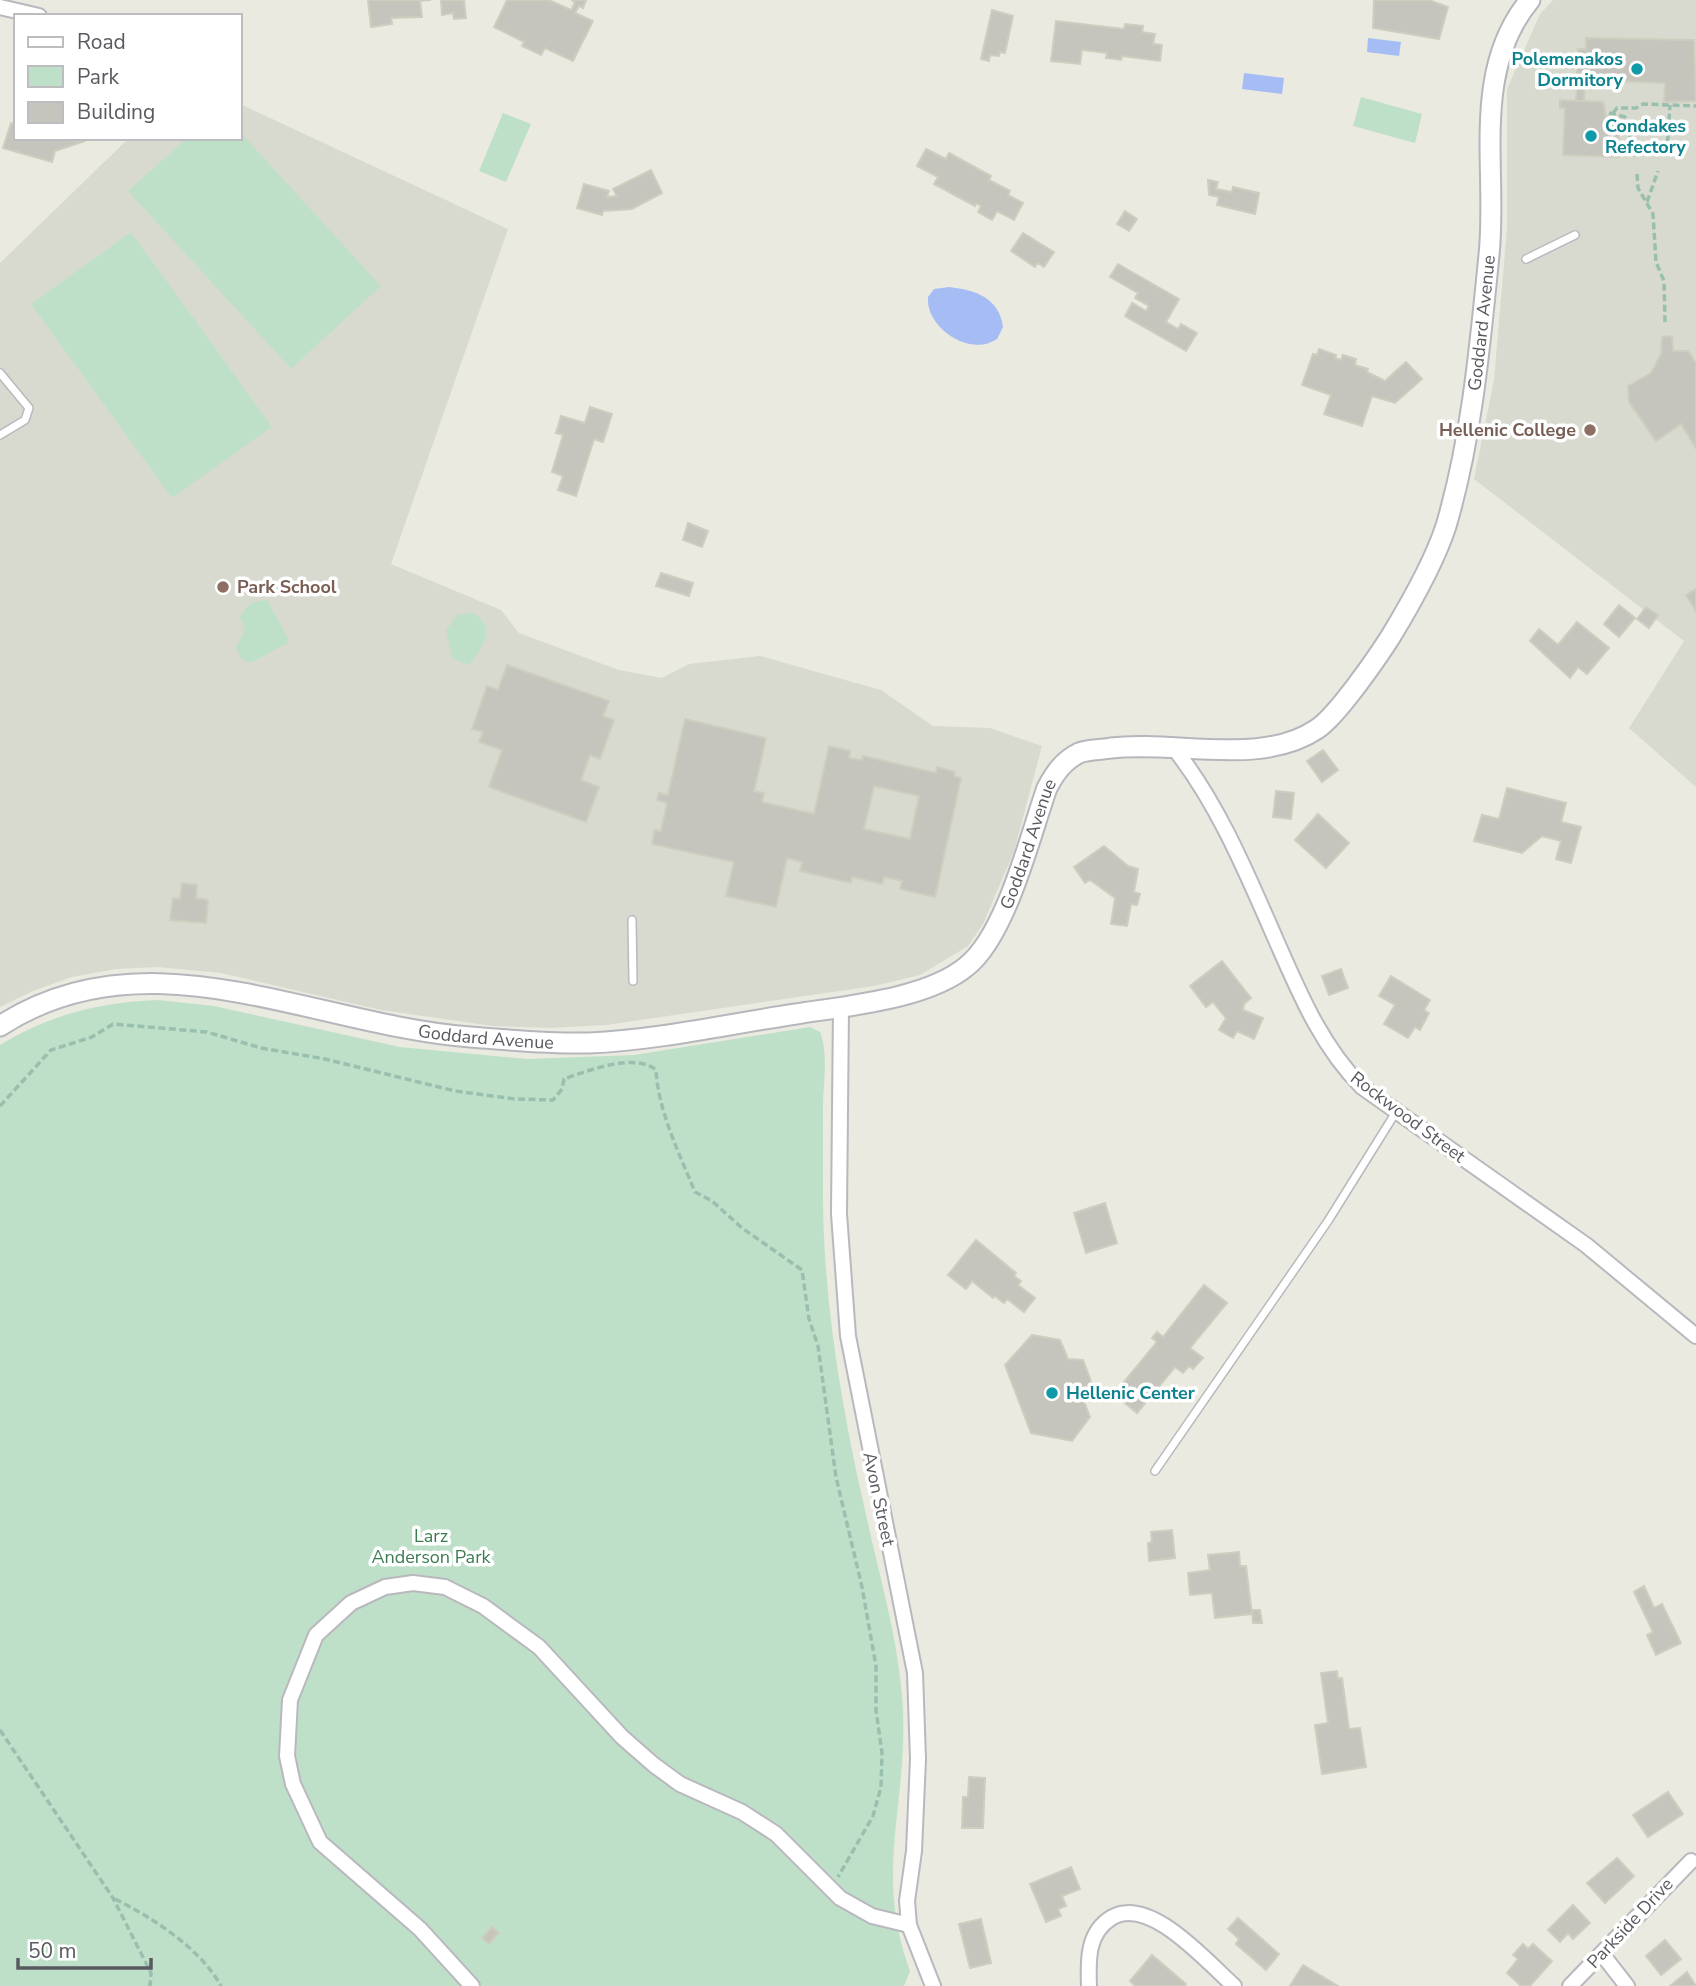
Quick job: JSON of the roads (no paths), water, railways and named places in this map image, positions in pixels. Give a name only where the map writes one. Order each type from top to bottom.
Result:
[{"type":"main road","name":"Goddard Avenue","points":[[0,1026],[15,1016],[72,993],[136,981],[192,983],[416,1031],[588,1043],[656,1037],[841,1007],[920,989],[946,980],[968,966],[997,927],[1047,788],[1058,767],[1080,753],[1124,747],[1250,750],[1280,744],[1318,729],[1390,637],[1430,563],[1447,518],[1463,457],[1490,243],[1490,100],[1507,43],[1530,0]]},
{"type":"street","points":[[0,7],[30,14]]},
{"type":"street","name":"Rockwood Street","points":[[1173,747],[1199,779],[1300,995],[1342,1067],[1362,1087],[1396,1112],[1586,1245],[1696,1336]]},
{"type":"street","name":"Avon Street","points":[[841,1007],[839,1214],[848,1336],[915,1673],[918,1759],[914,1850],[907,1901],[909,1925],[933,1986]]},
{"type":"street","points":[[472,1986],[420,1929],[320,1842],[293,1784],[287,1756],[290,1700],[316,1635],[351,1603],[385,1587],[413,1583],[445,1587],[483,1606],[539,1647],[622,1737],[654,1765],[680,1784],[742,1812],[776,1834],[840,1898],[872,1916],[909,1925]]},
{"type":"street","name":"Parkside Drive","points":[[1570,1986],[1691,1861]]},
{"type":"street","points":[[1089,1986],[1088,1961],[1093,1936],[1104,1923],[1119,1913],[1138,1912],[1161,1923],[1234,1986]]},
{"type":"street","points":[[1602,1954],[1627,1986]]},
{"type":"lane","points":[[1526,259],[1575,235]]},
{"type":"lane","points":[[0,373],[29,408],[25,420],[0,435]]},
{"type":"lane","points":[[632,920],[633,981]]},
{"type":"lane","points":[[1156,1471],[1328,1221],[1396,1112]]},
{"type":"water","points":[[1368,38],[1401,42],[1399,56],[1367,52]]},
{"type":"water","points":[[1244,73],[1284,78],[1282,94],[1242,89]]},
{"type":"water","points":[[949,287],[977,293],[991,302],[1001,317],[1003,327],[997,339],[974,345],[951,336],[941,328],[929,308],[928,297],[934,289]]},
{"type":"place","name":"Polemenakos Dormitory","points":[[1637,69]]},
{"type":"place","name":"Condakes Refectory","points":[[1591,136]]},
{"type":"place","name":"Hellenic College","points":[[1590,430]]},
{"type":"place","name":"Park School","points":[[223,587]]},
{"type":"place","name":"Hellenic Center","points":[[1052,1393]]},
{"type":"park label","name":"Larz Anderson Park","points":[[431,1546]]}]
